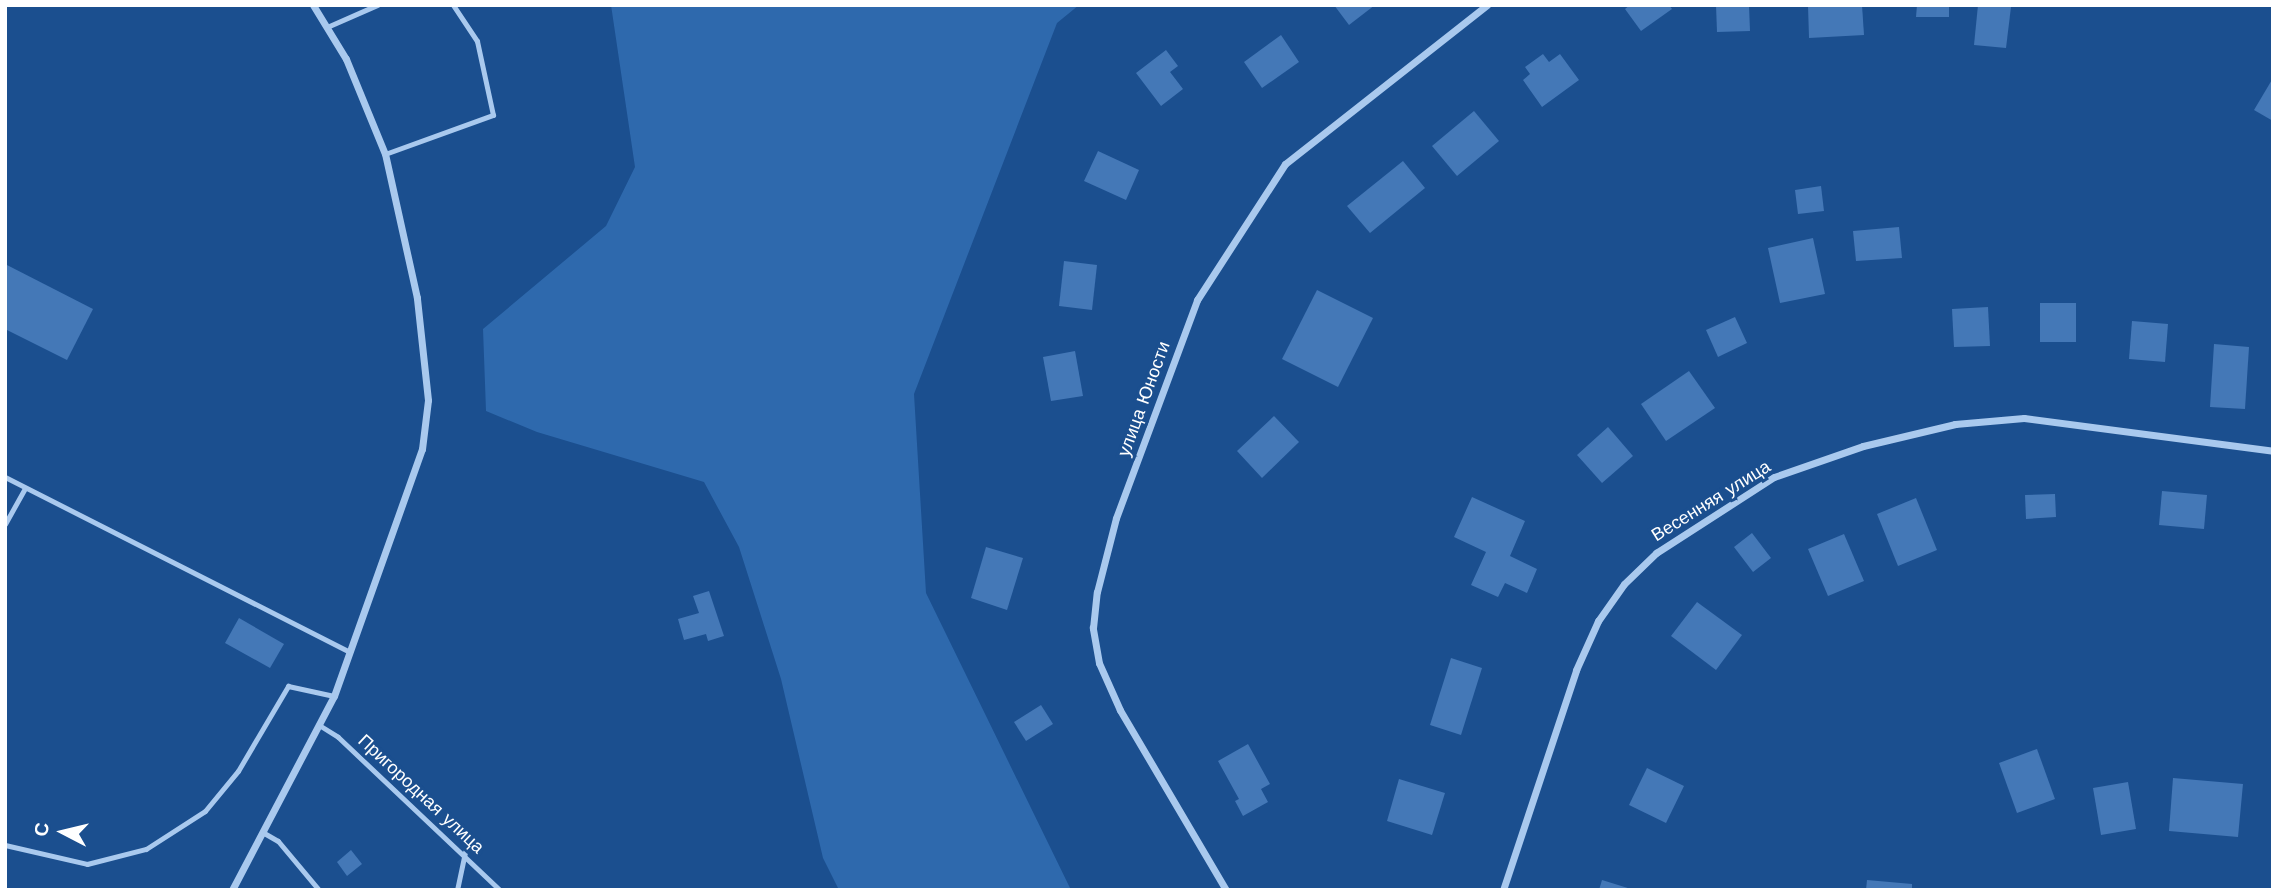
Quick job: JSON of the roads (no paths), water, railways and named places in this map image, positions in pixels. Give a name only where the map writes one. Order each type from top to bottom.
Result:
[{"type":"street","points":[[232,890],[264,834],[334,696],[422,449],[428,400],[417,298],[385,154],[327,27],[313,5]]},
{"type":"street","name":"улица Юности","points":[[1226,890],[1120,710],[1099,663],[1093,628],[1097,592],[1116,518],[1197,300],[1285,164],[1487,5]]},
{"type":"street","name":"Весенняя улица","points":[[1503,890],[1576,670],[1598,621],[1624,584],[1656,552],[1774,477],[1863,446],[1955,424],[2024,418],[2273,451]]},
{"type":"lane","points":[[327,27],[376,5]]},
{"type":"lane","points":[[385,154],[493,116],[477,41],[453,5]]},
{"type":"lane","points":[[5,477],[348,651]]},
{"type":"lane","points":[[5,524],[25,488]]},
{"type":"lane","points":[[5,845],[87,864],[146,849],[205,811],[238,771],[288,686],[334,696]]},
{"type":"lane","name":"Пригородная улица","points":[[318,725],[338,737],[465,852],[500,890]]},
{"type":"lane","points":[[264,834],[278,841],[318,890]]},
{"type":"lane","points":[[457,890],[465,852]]}]
